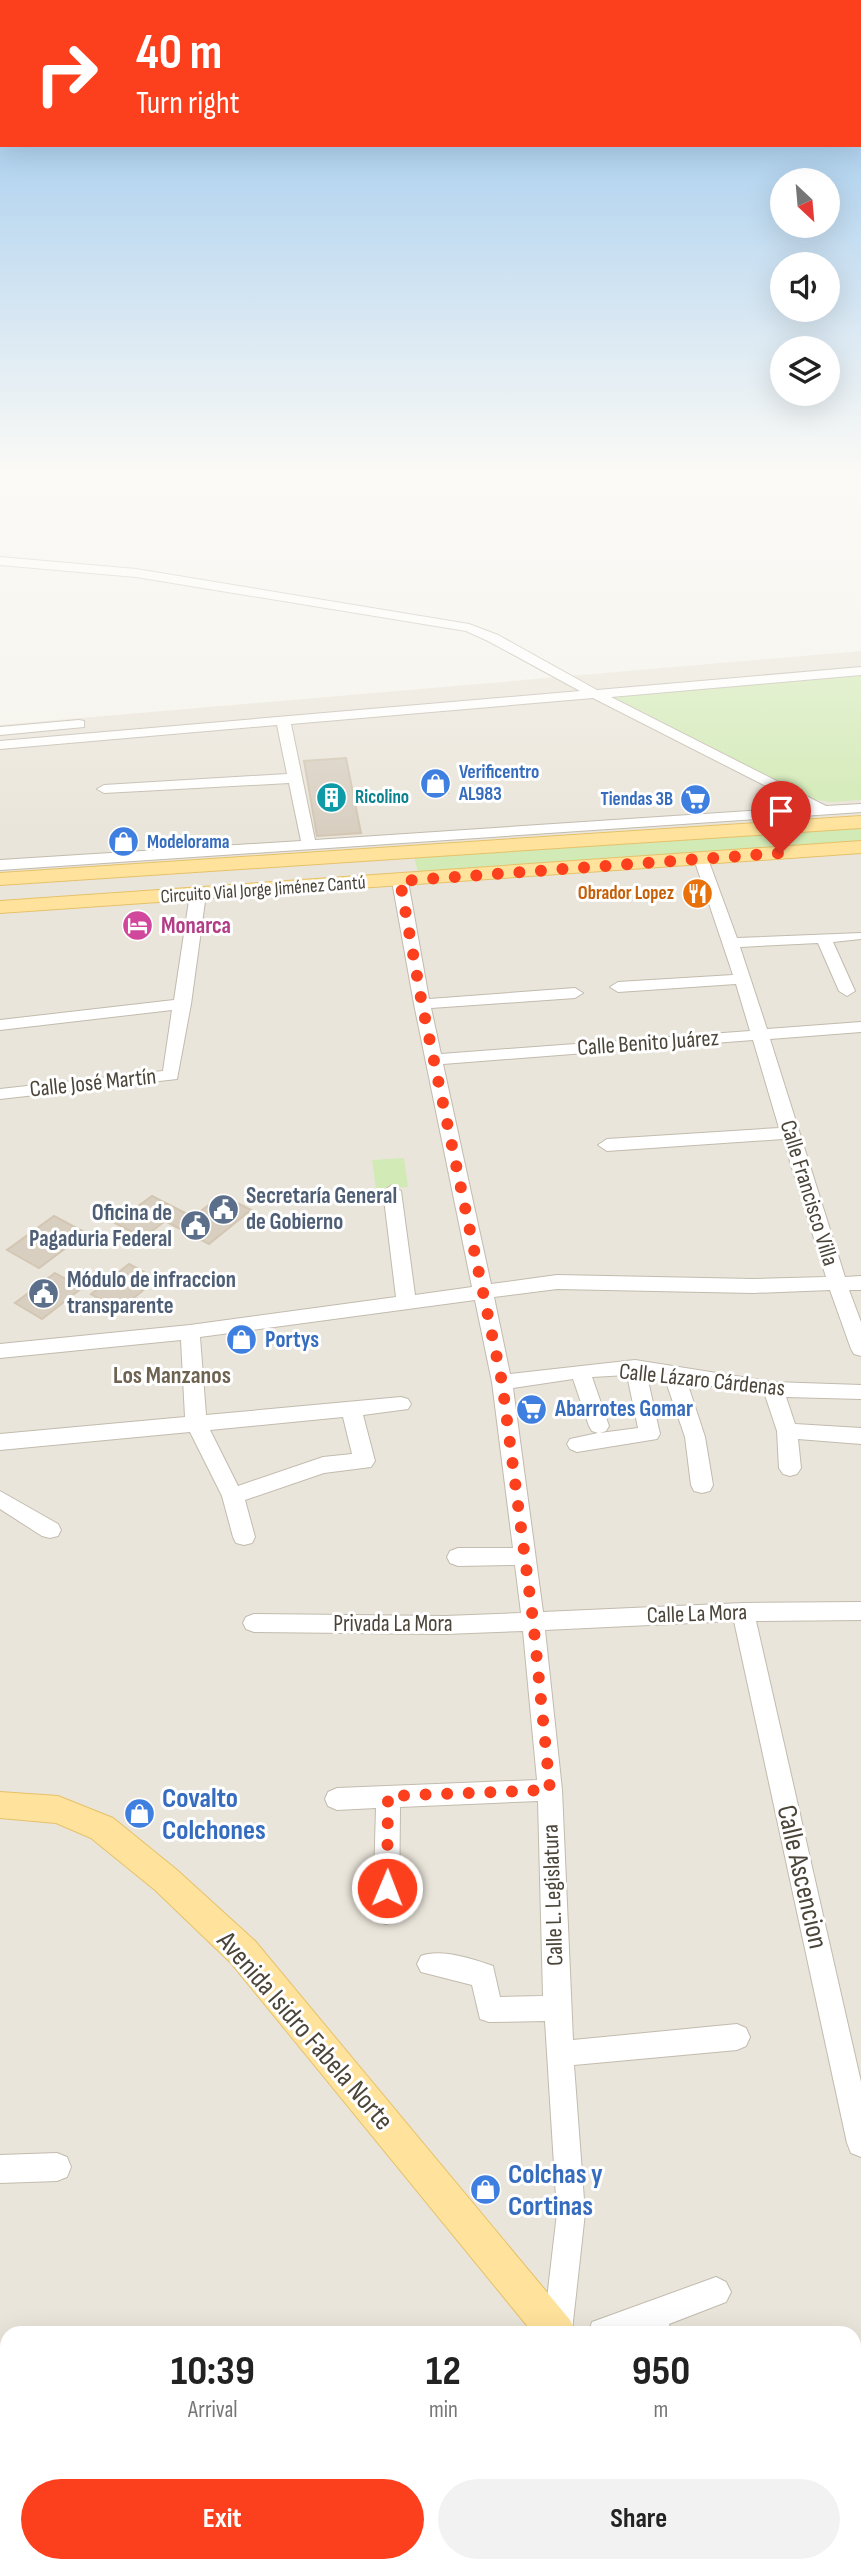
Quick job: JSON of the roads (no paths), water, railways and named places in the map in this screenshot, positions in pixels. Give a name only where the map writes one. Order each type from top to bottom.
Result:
[{"type":"main road","points":[[721,817],[793,826]]},
{"type":"main road","name":"Circuito Vial Jorge Jiménez Cantú","points":[[0,879],[861,822]]},
{"type":"main road","name":"Circuito Vial Jorge Jiménez Cantú","points":[[0,907],[861,847]]},
{"type":"main road","points":[[173,855],[267,860]]},
{"type":"main road","points":[[266,889],[296,883],[392,877],[407,871],[409,867],[401,861],[375,855]]},
{"type":"main road","name":"Avenida Isidro Fabela Norte","points":[[0,1805],[58,1810],[102,1828],[166,1880],[233,1943],[551,2326]]},
{"type":"street","points":[[245,591],[469,628],[823,810]]},
{"type":"street","points":[[0,731],[861,658]]},
{"type":"street","points":[[0,745],[861,671]]},
{"type":"street","points":[[284,719],[309,844]]},
{"type":"street","points":[[104,789],[296,778]]},
{"type":"street","name":"Circuito Vial Jorge Jiménez Cantú","points":[[0,865],[861,808]]},
{"type":"street","name":"Calle Francisco Villa","points":[[701,859],[733,943],[837,1284],[861,1349]]},
{"type":"street","name":"Calle L. Legislatura","points":[[400,881],[422,1004],[481,1293],[502,1382],[533,1620],[550,1790],[559,2054],[571,2213],[558,2326]]},
{"type":"street","name":"Calle José Martín","points":[[0,1094],[171,1075],[198,894]]},
{"type":"street","points":[[733,943],[856,936]]},
{"type":"street","points":[[824,939],[847,992]]},
{"type":"street","points":[[618,987],[744,979]]},
{"type":"street","points":[[422,1004],[575,993]]},
{"type":"street","points":[[0,1025],[183,1004]]},
{"type":"street","name":"Calle Benito Juárez","points":[[434,1060],[861,1027]]},
{"type":"street","points":[[607,1145],[791,1133]]},
{"type":"street","points":[[392,1191],[407,1304]]},
{"type":"street","points":[[0,1351],[190,1332],[557,1282],[861,1283]]},
{"type":"street","points":[[190,1332],[196,1423],[233,1496],[244,1537]]},
{"type":"street","points":[[577,1444],[650,1434],[635,1367]]},
{"type":"street","name":"Calle Lázaro Cárdenas","points":[[502,1382],[580,1371],[635,1367],[774,1389],[861,1392]]},
{"type":"street","points":[[580,1371],[599,1426]]},
{"type":"street","points":[[673,1372],[695,1437],[702,1485]]},
{"type":"street","points":[[774,1389],[787,1431],[790,1468]]},
{"type":"street","points":[[0,1442],[401,1404]]},
{"type":"street","points":[[233,1496],[323,1465],[363,1461],[351,1407]]},
{"type":"street","points":[[787,1431],[861,1436]]},
{"type":"street","points":[[0,1499],[50,1531]]},
{"type":"street","points":[[458,1557],[523,1556]]},
{"type":"street","name":"Calle La Mora","points":[[533,1620],[743,1612],[861,1611]]},
{"type":"street","name":"Calle Ascencion","points":[[743,1612],[861,2143]]},
{"type":"street","name":"Privada La Mora","points":[[254,1623],[445,1625],[533,1620]]},
{"type":"street","points":[[337,1799],[550,1790]]},
{"type":"street","points":[[386,1912],[388,1796]]},
{"type":"street","points":[[430,1965],[484,1975],[489,2010],[557,2008]]},
{"type":"street","points":[[559,2054],[737,2037]]},
{"type":"street","points":[[0,2169],[57,2167]]},
{"type":"street","points":[[654,2324],[716,2292]]},
{"type":"place","name":"Verificentro AL983","points":[[436,783]]},
{"type":"place","name":"Ricolino","points":[[332,797]]},
{"type":"place","name":"Tiendas 3B","points":[[696,799]]},
{"type":"place","name":"Modelorama","points":[[124,842]]},
{"type":"place","name":"Obrador Lopez","points":[[697,893]]},
{"type":"place","name":"Monarca","points":[[138,926]]},
{"type":"place","name":"Secretaría General de Gobierno","points":[[223,1209]]},
{"type":"place","name":"Oficina de Pagaduria Federal","points":[[195,1226]]},
{"type":"place","name":"Módulo de infraccion transparente","points":[[44,1293]]},
{"type":"place","name":"Portys","points":[[242,1340]]},
{"type":"place","name":"Abarrotes Gomar","points":[[532,1409]]},
{"type":"place","name":"Covalto Colchones","points":[[139,1814]]},
{"type":"place","name":"Colchas y Cortinas","points":[[485,2190]]},
{"type":"district","name":"Los Manzanos","points":[[172,1375]]}]
